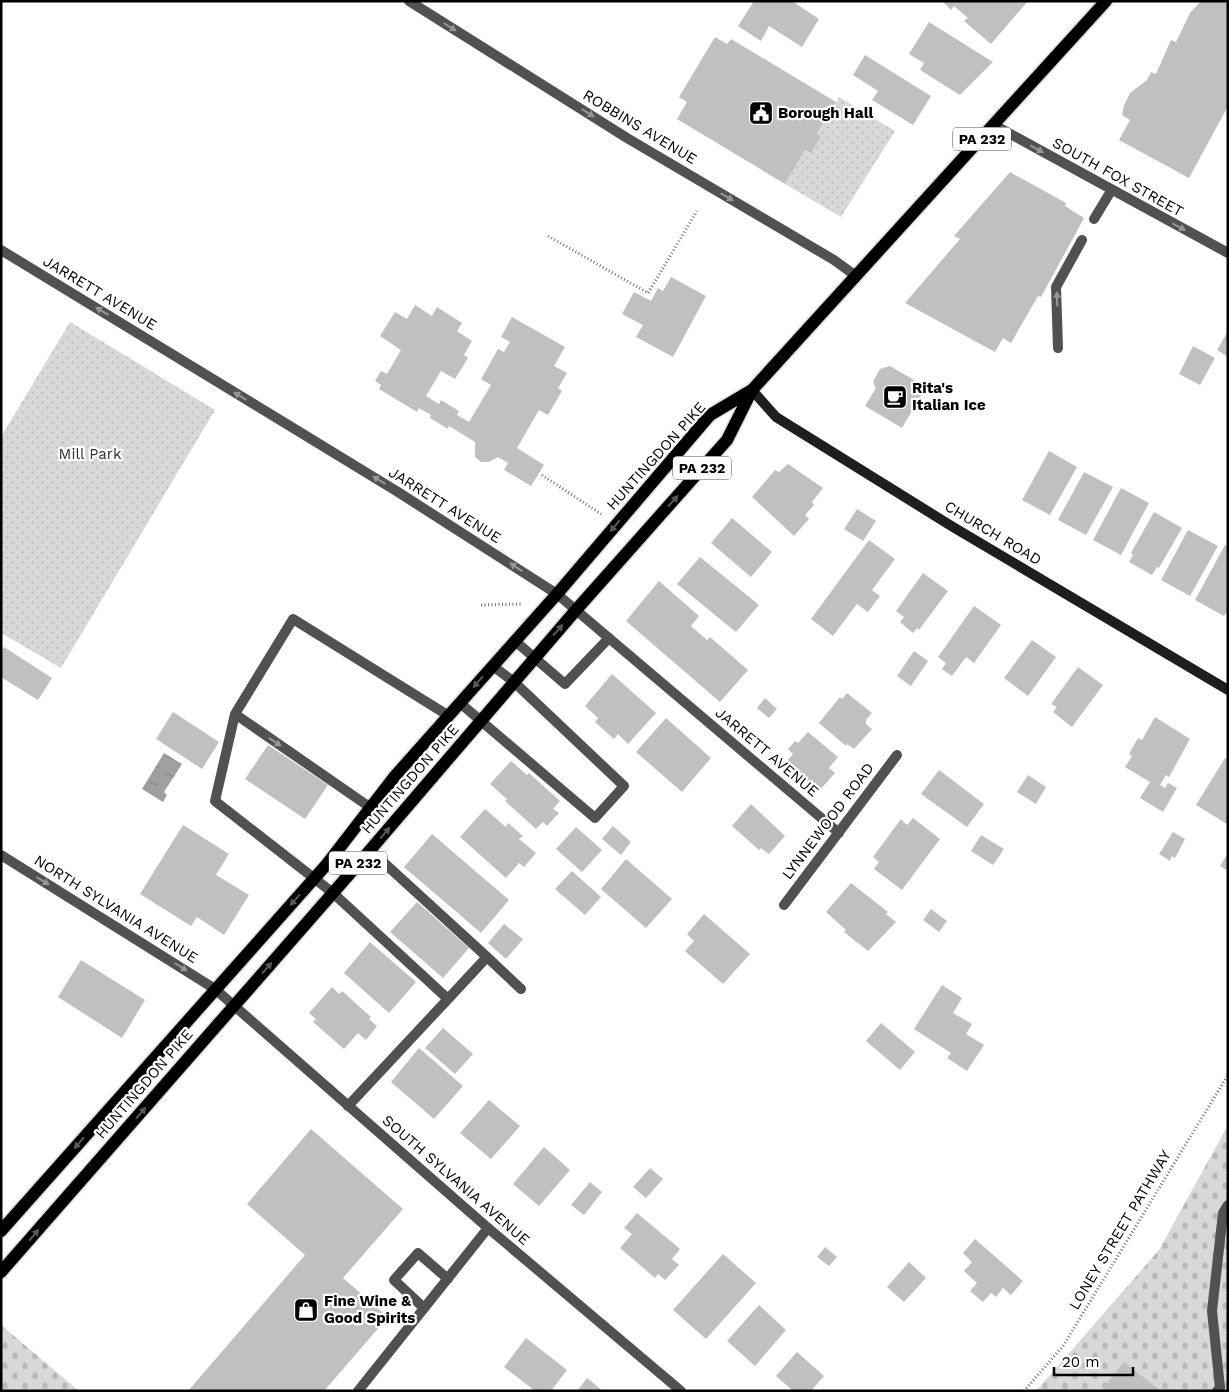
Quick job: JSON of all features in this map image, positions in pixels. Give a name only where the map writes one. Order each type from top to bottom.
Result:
[{"type":"main road","name":"HUNTINGDON PIKE","points":[[1,1272],[333,893],[534,658],[727,440],[752,390],[1106,1]]},
{"type":"main road","name":"HUNTINGDON PIKE","points":[[1,1231],[314,879],[395,776],[557,594],[710,414],[752,390]]},
{"type":"street","name":"ROBBINS AVENUE","points":[[409,1],[627,138],[834,260],[856,276]]},
{"type":"street","name":"SOUTH FOX STREET","points":[[994,126],[1228,253]]},
{"type":"street","points":[[1094,219],[1111,191]]},
{"type":"street","points":[[1058,348],[1056,287],[1082,240]]},
{"type":"street","name":"JARRETT AVENUE","points":[[1,250],[398,492],[557,594],[838,832]]},
{"type":"street","name":"CHURCH ROAD","points":[[752,390],[776,417],[953,526],[1228,690]]},
{"type":"street","points":[[448,999],[333,893],[215,801],[235,714],[293,619],[449,716]]},
{"type":"street","points":[[515,641],[565,684],[609,638]]},
{"type":"street","points":[[460,703],[595,818],[624,786],[514,682],[493,666]]},
{"type":"street","points":[[235,714],[371,808]]},
{"type":"street","name":"LYNNEWOOD ROAD","points":[[784,905],[897,755]]},
{"type":"street","points":[[370,850],[521,989]]},
{"type":"street","name":"NORTH SYLVANIA AVENUE","points":[[1,855],[215,989]]},
{"type":"street","points":[[348,1106],[486,957]]},
{"type":"street","name":"SOUTH SYLVANIA AVENUE","points":[[215,989],[488,1228],[681,1391]]},
{"type":"street","points":[[1217,1391],[1220,1388],[1212,1312],[1223,1213],[1228,1204]]},
{"type":"street","points":[[358,1391],[488,1228]]},
{"type":"street","points":[[424,1308],[394,1280],[418,1252],[448,1279]]},
{"type":"path","points":[[548,236],[648,293],[697,211]]},
{"type":"path","points":[[542,475],[606,517]]},
{"type":"path","points":[[481,605],[525,603]]},
{"type":"path","name":"LONEY STREET PATHWAY","points":[[1024,1391],[1063,1346],[1228,1075]]},
{"type":"green space","points":[[839,97],[895,131],[841,217],[785,184],[805,150],[811,153],[820,136],[817,134]]},
{"type":"green space","name":"Mill Park","points":[[70,322],[215,410],[61,668],[1,633],[1,437]]},
{"type":"green space","points":[[1228,1125],[1228,1391],[1036,1391],[1159,1250]]},
{"type":"green space","points":[[1,1325],[79,1391],[1,1391]]},
{"type":"water","points":[[164,753],[182,764],[164,792],[167,795],[163,802],[142,789]]},
{"type":"building","points":[[754,1],[792,1],[819,19],[802,47],[769,26],[761,41],[738,26]]},
{"type":"building","points":[[942,1],[1028,1],[991,44],[964,21],[968,18],[954,6],[951,10]]},
{"type":"building","points":[[1201,1],[1228,1],[1228,106],[1189,178],[1119,140],[1130,120],[1122,115],[1124,105],[1130,93],[1147,80],[1151,72],[1156,74],[1171,40],[1176,42],[1190,13]]},
{"type":"building","points":[[929,22],[993,62],[960,95],[920,70],[924,63],[909,54]]},
{"type":"building","points":[[715,37],[727,44],[731,39],[836,102],[817,134],[821,136],[811,153],[805,150],[785,184],[677,119],[687,102],[679,97]]},
{"type":"building","points":[[865,55],[931,96],[913,125],[872,100],[878,91],[853,75]]},
{"type":"building","points":[[1010,172],[1066,203],[1065,206],[1084,218],[1041,297],[1038,296],[1011,343],[1003,338],[995,352],[905,303],[960,239],[954,236]]},
{"type":"building","points":[[671,277],[706,296],[673,357],[636,337],[643,325],[622,314],[634,292],[651,301],[658,288],[663,291]]},
{"type":"building","points":[[415,305],[432,316],[437,307],[462,323],[457,331],[472,341],[464,355],[468,358],[455,379],[441,371],[426,396],[439,404],[441,400],[451,406],[459,411],[457,415],[469,422],[491,385],[481,379],[498,349],[504,352],[510,342],[501,337],[512,317],[565,347],[554,366],[567,373],[558,388],[562,391],[548,415],[539,410],[517,448],[544,465],[531,486],[504,470],[508,463],[498,457],[489,462],[481,462],[475,457],[475,442],[449,426],[448,429],[430,418],[431,415],[419,408],[417,412],[379,389],[381,385],[375,381],[381,371],[387,374],[401,350],[380,336],[395,312],[407,319]]},
{"type":"building","points":[[1228,331],[1228,357],[1217,350]]},
{"type":"building","points":[[1193,346],[1215,358],[1200,385],[1179,374]]},
{"type":"building","name":"Rita's Italian Ice","points":[[890,366],[926,387],[902,428],[865,406],[876,388],[873,382],[880,369]]},
{"type":"building","points":[[1049,451],[1077,467],[1050,515],[1022,500]]},
{"type":"building","points":[[788,464],[823,488],[812,502],[814,505],[805,515],[809,519],[794,536],[752,497],[775,470],[779,472]]},
{"type":"building","points":[[1084,472],[1113,487],[1086,535],[1058,520]]},
{"type":"building","points":[[1121,488],[1149,503],[1121,555],[1093,540]]},
{"type":"building","points":[[857,509],[876,521],[863,541],[844,529]]},
{"type":"building","points":[[1154,512],[1182,528],[1159,568],[1157,567],[1152,575],[1129,562],[1133,555],[1131,553]]},
{"type":"building","points":[[732,518],[772,552],[751,577],[711,543]]},
{"type":"building","points":[[1188,530],[1218,546],[1190,596],[1161,580]]},
{"type":"building","points":[[869,540],[895,559],[872,590],[880,596],[868,612],[857,604],[833,636],[811,619]]},
{"type":"building","points":[[1225,545],[1228,547],[1228,610],[1224,616],[1195,600]]},
{"type":"building","points":[[700,557],[759,605],[736,632],[677,584]]},
{"type":"building","points":[[923,573],[948,591],[919,630],[917,628],[913,633],[900,622],[904,617],[896,611]]},
{"type":"building","points":[[659,581],[699,616],[691,626],[707,640],[710,637],[748,670],[720,702],[626,621]]},
{"type":"building","points":[[974,606],[1001,625],[974,663],[966,657],[952,676],[942,669],[946,663],[938,657]]},
{"type":"building","points":[[1032,640],[1056,657],[1028,696],[1004,678]]},
{"type":"building","points":[[4,647],[52,678],[38,700],[1,677],[1,651]]},
{"type":"building","points":[[914,651],[928,661],[911,686],[897,676]]},
{"type":"building","points":[[1078,667],[1103,685],[1072,727],[1053,712],[1057,707],[1051,704]]},
{"type":"building","points":[[612,674],[656,713],[628,744],[618,734],[614,739],[595,722],[598,718],[585,706]]},
{"type":"building","points":[[847,693],[872,713],[866,720],[866,724],[872,729],[854,749],[847,744],[846,746],[819,723],[840,697],[842,699]]},
{"type":"building","points":[[765,698],[777,709],[769,718],[757,708]]},
{"type":"building","points":[[173,712],[219,742],[202,769],[156,739]]},
{"type":"building","points":[[1155,717],[1190,739],[1169,777],[1166,775],[1160,785],[1165,788],[1168,783],[1177,788],[1163,812],[1140,798],[1150,782],[1125,767],[1132,756],[1129,754],[1138,738],[1142,740]]},
{"type":"building","points":[[666,718],[711,758],[682,792],[636,752]]},
{"type":"building","points":[[808,732],[838,757],[829,768],[835,773],[819,791],[786,762],[793,754],[788,749],[795,741],[798,743]]},
{"type":"building","points":[[268,745],[328,785],[305,819],[245,779]]},
{"type":"building","points":[[1225,758],[1228,760],[1227,824],[1196,805]]},
{"type":"building","points":[[511,761],[527,775],[529,773],[560,801],[553,809],[559,813],[547,826],[543,822],[536,829],[505,801],[507,799],[490,784]]},
{"type":"building","points":[[939,770],[984,804],[967,827],[921,794]]},
{"type":"building","points":[[1028,775],[1046,787],[1036,804],[1017,792]]},
{"type":"building","points":[[751,804],[785,836],[769,854],[761,848],[759,850],[732,826]]},
{"type":"building","points":[[485,809],[506,827],[508,823],[523,836],[519,839],[536,853],[524,867],[519,863],[506,878],[460,837]]},
{"type":"building","points":[[913,818],[940,839],[902,890],[874,869],[879,862],[873,857],[901,819],[907,825]]},
{"type":"building","points":[[183,825],[229,854],[216,875],[249,895],[224,935],[197,917],[191,926],[140,894]]},
{"type":"building","points":[[613,826],[631,842],[621,855],[602,839]]},
{"type":"building","points":[[576,827],[602,850],[582,872],[556,849]]},
{"type":"building","points":[[1173,832],[1185,839],[1175,858],[1172,856],[1170,861],[1159,854]]},
{"type":"building","points":[[432,834],[509,900],[481,933],[404,867]]},
{"type":"building","points":[[981,835],[1004,849],[993,865],[971,851]]},
{"type":"building","points":[[1228,853],[1228,871],[1220,866]]},
{"type":"building","points":[[626,859],[672,899],[646,928],[601,889]]},
{"type":"building","points":[[572,871],[601,897],[585,915],[555,889]]},
{"type":"building","points":[[851,883],[888,912],[886,914],[896,922],[868,951],[844,932],[846,930],[826,912]]},
{"type":"building","points":[[417,902],[469,948],[443,978],[390,932]]},
{"type":"building","points":[[931,909],[947,921],[939,932],[923,920]]},
{"type":"building","points":[[704,914],[750,954],[723,984],[685,951],[694,941],[687,934]]},
{"type":"building","points":[[504,924],[523,939],[506,959],[488,943]]},
{"type":"building","points":[[370,942],[416,982],[389,1013],[344,973]]},
{"type":"building","points":[[81,960],[145,1000],[122,1038],[58,997]]},
{"type":"building","points":[[942,985],[962,998],[953,1013],[972,1024],[966,1034],[984,1045],[967,1071],[947,1058],[951,1053],[914,1029]]},
{"type":"building","points":[[332,987],[339,994],[342,991],[371,1017],[369,1019],[377,1026],[366,1040],[358,1033],[344,1049],[313,1022],[316,1019],[309,1013]]},
{"type":"building","points":[[881,1023],[915,1052],[900,1070],[866,1041]]},
{"type":"building","points":[[443,1028],[473,1054],[455,1074],[425,1048]]},
{"type":"building","points":[[419,1048],[463,1086],[434,1119],[391,1082]]},
{"type":"building","points":[[489,1100],[520,1126],[491,1159],[460,1133]]},
{"type":"building","points":[[311,1129],[403,1209],[343,1278],[388,1317],[324,1391],[188,1391],[305,1255],[247,1204]]},
{"type":"building","points":[[544,1147],[570,1170],[539,1206],[513,1184]]},
{"type":"building","points":[[650,1168],[663,1179],[646,1198],[633,1187]]},
{"type":"building","points":[[590,1182],[602,1192],[584,1215],[571,1205]]},
{"type":"building","points":[[637,1213],[680,1249],[672,1259],[679,1265],[665,1280],[658,1274],[655,1278],[620,1248],[632,1234],[624,1228]]},
{"type":"building","points":[[975,1239],[1023,1281],[1011,1295],[1003,1288],[996,1297],[991,1293],[983,1302],[970,1291],[977,1283],[964,1271],[972,1262],[963,1253]]},
{"type":"building","points":[[825,1247],[837,1257],[829,1266],[817,1257]]},
{"type":"building","points":[[723,1254],[756,1283],[706,1339],[673,1310]]},
{"type":"building","points":[[909,1262],[926,1278],[904,1302],[887,1287]]},
{"type":"building","points":[[759,1305],[786,1330],[755,1366],[727,1341]]},
{"type":"building","points":[[526,1338],[567,1370],[551,1391],[535,1391],[504,1367]]},
{"type":"building","points":[[797,1352],[824,1376],[811,1391],[790,1391],[791,1389],[776,1376]]},
{"type":"building","points":[[1124,1362],[1161,1391],[1101,1391]]},
{"type":"building","points":[[587,1378],[603,1391],[577,1391]]},
{"type":"place","name":"Borough Hall","points":[[761,113]]},
{"type":"place","name":"Rita's Italian Ice","points":[[895,397]]},
{"type":"place","name":"Fine Wine & Good Spirits","points":[[306,1310]]}]
